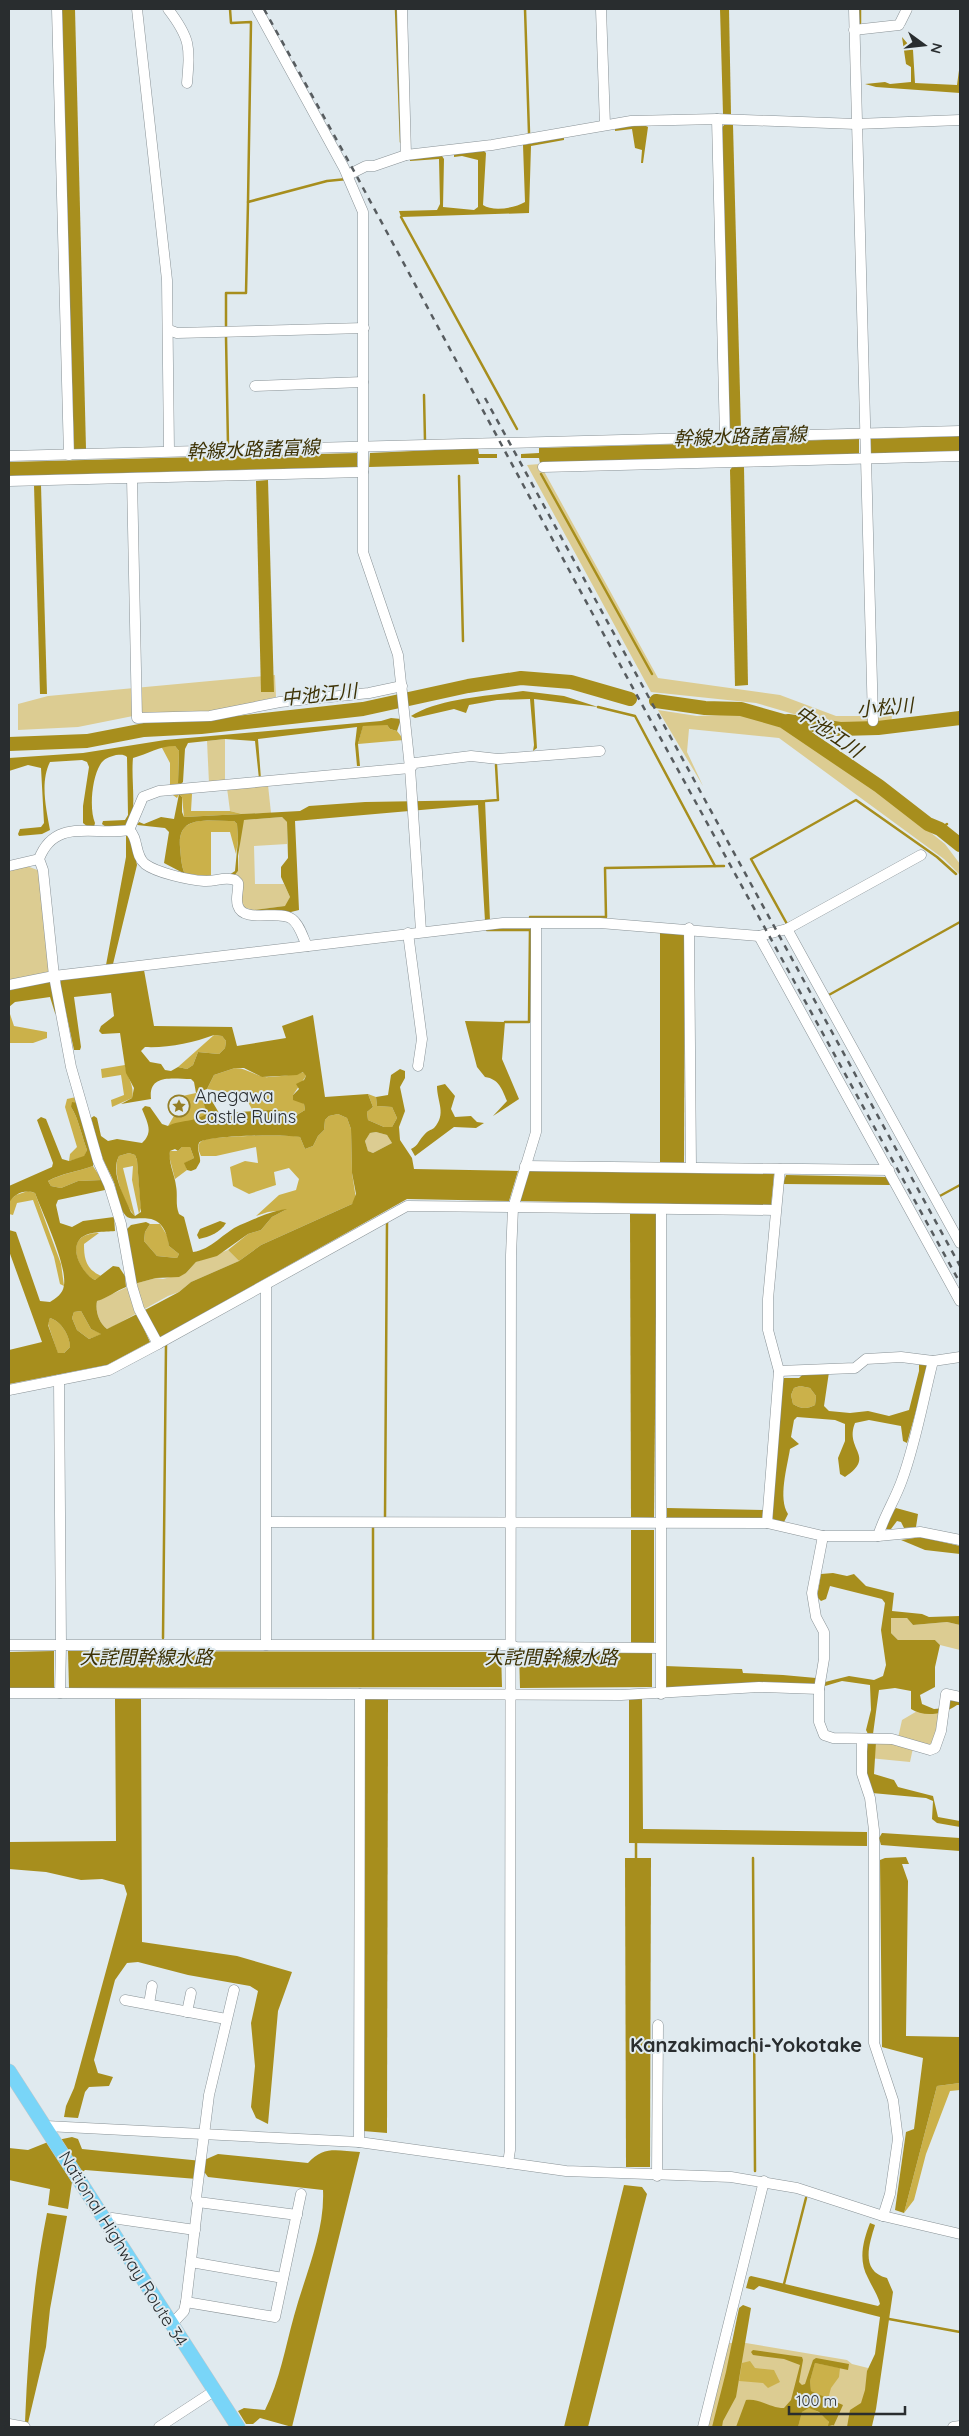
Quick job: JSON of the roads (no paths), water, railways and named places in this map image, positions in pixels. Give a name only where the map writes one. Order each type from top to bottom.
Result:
[{"type":"highway","name":"National Highway Route 34","points":[[9,2071],[238,2427]]},
{"type":"street","points":[[57,9],[69,455]]},
{"type":"street","points":[[137,9],[167,280],[169,451]]},
{"type":"street","points":[[168,9],[183,29],[187,40],[190,53],[187,84]]},
{"type":"street","points":[[256,9],[348,179],[363,212],[365,224],[363,552],[368,571],[395,642],[402,686],[410,768],[421,931]]},
{"type":"street","points":[[402,9],[406,154]]},
{"type":"street","points":[[601,9],[605,125]]},
{"type":"street","points":[[854,9],[873,721]]},
{"type":"street","points":[[854,30],[899,25],[907,9]]},
{"type":"street","points":[[348,179],[366,166],[374,166],[406,154],[492,145],[631,121],[718,120],[856,124],[960,120]]},
{"type":"street","points":[[718,120],[725,437]]},
{"type":"street","points":[[169,330],[177,333],[364,328]]},
{"type":"street","points":[[255,386],[363,382]]},
{"type":"street","points":[[9,481],[132,478],[363,459],[725,437],[864,437],[960,431]]},
{"type":"street","points":[[9,456],[169,451],[363,459]]},
{"type":"street","points":[[543,467],[865,455],[960,456]]},
{"type":"street","points":[[132,478],[138,718],[210,716],[280,702],[369,693],[402,686]]},
{"type":"street","points":[[129,830],[141,800],[148,793],[410,768],[415,763],[471,756],[498,758],[600,752]]},
{"type":"street","points":[[158,1344],[147,1326],[132,1286],[121,1224],[109,1185],[98,1161],[86,1114],[78,1095],[54,976],[43,870],[39,859],[48,840],[64,832],[107,833],[129,830],[134,834],[137,852],[144,863],[183,878],[206,882],[230,878],[235,880],[238,883],[238,906],[241,911],[250,915],[288,916],[297,924],[306,946]]},
{"type":"street","points":[[9,985],[54,976],[421,931],[503,923],[600,923],[689,928],[759,936],[787,929],[922,855]]},
{"type":"street","points":[[9,866],[39,859]]},
{"type":"street","points":[[508,2163],[510,2140],[511,1851],[509,1694],[513,1208],[536,1132],[536,924]]},
{"type":"street","points":[[689,928],[691,1167]]},
{"type":"street","points":[[787,929],[960,1244]]},
{"type":"street","points":[[408,933],[422,1039],[418,1066]]},
{"type":"street","points":[[759,936],[960,1301]]},
{"type":"street","points":[[525,1166],[691,1167],[779,1176],[889,1170]]},
{"type":"street","points":[[767,1523],[779,1371],[768,1330],[768,1299],[779,1176]]},
{"type":"street","points":[[9,1390],[109,1370],[407,1206],[775,1210]]},
{"type":"street","points":[[661,1209],[661,1694]]},
{"type":"street","points":[[266,1285],[266,1645]]},
{"type":"street","points":[[779,1371],[855,1368],[866,1359],[901,1357],[926,1360],[960,1357]]},
{"type":"street","points":[[878,1536],[884,1515],[894,1502],[903,1479],[926,1360]]},
{"type":"street","points":[[59,1380],[60,1693]]},
{"type":"street","points":[[267,1522],[767,1523],[823,1536],[878,1536],[920,1532],[960,1540]]},
{"type":"street","points":[[823,1536],[812,1593],[816,1617],[824,1632],[824,1660],[819,1689],[819,1722],[824,1735],[834,1738],[892,1738],[930,1750],[935,1748],[946,1694],[960,1697]]},
{"type":"street","points":[[9,1645],[510,1645],[516,1648],[660,1648]]},
{"type":"street","points":[[9,1693],[635,1695],[759,1687],[819,1689]]},
{"type":"street","points":[[359,2142],[360,1694]]},
{"type":"street","points":[[862,1739],[862,1774],[870,1798],[874,1840],[874,2043],[893,2100],[898,2139],[890,2194],[883,2216]]},
{"type":"street","points":[[149,2004],[152,1986]]},
{"type":"street","points":[[171,2325],[184,2311],[186,2302],[198,2202],[196,2198],[202,2159],[203,2134],[214,2070],[234,1990]]},
{"type":"street","points":[[187,2012],[191,1993]]},
{"type":"street","points":[[126,2000],[226,2019]]},
{"type":"street","points":[[658,2025],[658,2176]]},
{"type":"street","points":[[46,2126],[359,2142],[566,2171],[658,2176],[731,2177],[798,2188],[883,2216],[960,2234]]},
{"type":"street","points":[[703,2427],[764,2181]]},
{"type":"street","points":[[186,2302],[275,2316],[301,2194]]},
{"type":"street","points":[[198,2202],[297,2215]]},
{"type":"street","points":[[106,2222],[112,2218],[195,2230]]},
{"type":"street","points":[[191,2262],[284,2278]]},
{"type":"street","points":[[159,2427],[214,2391]]},
{"type":"street","points":[[9,2424],[25,2427]]},
{"type":"street","points":[[953,2427],[960,2426]]},
{"type":"water","points":[[61,9],[75,9],[86,449],[74,450]]},
{"type":"water","points":[[720,9],[729,9],[731,114],[723,114]]},
{"type":"water","points":[[902,37],[913,50],[915,83],[957,85],[960,63],[960,93],[876,87],[865,84],[911,82],[911,67],[906,64]]},
{"type":"water","points":[[644,125],[648,127],[643,163],[641,163],[642,150],[635,148],[632,129],[615,131],[615,128]]},
{"type":"water","points":[[724,125],[733,125],[741,431],[731,432],[729,427],[721,129]]},
{"type":"water","points":[[564,137],[564,140],[531,146],[529,213],[401,217],[399,211],[437,210],[440,204],[439,159],[410,161],[410,158],[442,156],[444,159],[443,207],[474,210],[478,207],[478,160],[462,156],[454,157],[454,154],[484,151],[486,153],[483,205],[492,208],[504,208],[525,202],[523,145]]},
{"type":"water","points":[[960,436],[960,452],[869,455],[869,439]]},
{"type":"water","points":[[859,439],[859,454],[540,463],[539,458],[521,458],[521,454],[539,453],[539,448]]},
{"type":"water","points":[[478,448],[479,454],[497,454],[497,458],[478,458],[479,464],[369,467],[370,453]]},
{"type":"water","points":[[357,453],[357,467],[9,476],[9,462]]},
{"type":"water","points":[[733,466],[744,467],[748,685],[735,686],[730,470]]},
{"type":"water","points":[[268,480],[274,692],[261,692],[256,481]]},
{"type":"water","points":[[34,485],[41,485],[47,694],[40,694]]},
{"type":"water","points":[[523,691],[564,696],[598,707],[534,699],[537,748],[533,751],[530,699],[497,700],[469,705],[466,713],[454,709],[415,718],[411,716],[422,710],[450,701]]},
{"type":"water","points":[[391,718],[401,719],[397,731],[390,729],[387,725],[363,726],[358,744],[360,766],[357,766],[355,744],[357,727],[258,739],[261,779],[259,779],[255,741],[225,739],[188,743],[185,749],[183,782],[181,784],[178,783],[179,751],[175,746],[169,746],[133,758],[131,822],[124,826],[106,827],[102,824],[103,821],[125,820],[128,815],[127,757],[116,755],[109,757],[101,763],[97,771],[92,794],[94,827],[88,827],[83,823],[83,806],[89,767],[87,762],[82,760],[50,762],[45,778],[45,787],[50,830],[42,834],[19,836],[18,834],[20,829],[41,827],[44,823],[41,768],[28,765],[9,771],[9,758],[83,753],[165,740],[381,721]]},
{"type":"water","points":[[179,794],[182,797],[184,817],[300,811],[309,806],[365,802],[485,800],[490,921],[485,921],[478,805],[295,821],[299,910],[287,913],[249,912],[245,909],[254,910],[285,906],[290,897],[281,877],[281,867],[288,858],[287,822],[282,817],[244,820],[238,856],[238,871],[234,876],[229,875],[235,871],[238,840],[237,824],[234,821],[206,821],[189,824],[180,836],[181,861],[185,874],[164,863],[169,832],[165,828],[137,825],[139,822],[144,824],[161,817],[174,819]]},
{"type":"water","points":[[128,834],[131,836],[137,865],[113,964],[106,965],[126,857],[126,836]]},
{"type":"water","points":[[660,932],[685,933],[684,1163],[660,1163]]},
{"type":"water","points":[[144,970],[154,1026],[232,1027],[237,1046],[286,1038],[282,1026],[313,1015],[325,1097],[368,1094],[373,1107],[367,1112],[368,1120],[384,1127],[392,1127],[397,1118],[392,1107],[377,1106],[376,1097],[388,1095],[391,1075],[400,1069],[405,1071],[405,1078],[400,1087],[405,1111],[399,1127],[400,1140],[412,1158],[414,1169],[518,1171],[509,1201],[407,1199],[159,1338],[145,1310],[179,1292],[191,1282],[239,1261],[261,1245],[352,1204],[356,1194],[352,1173],[351,1129],[347,1118],[338,1114],[329,1116],[325,1120],[324,1130],[318,1136],[313,1146],[305,1149],[300,1137],[293,1136],[265,1135],[204,1140],[198,1145],[200,1162],[196,1169],[191,1171],[187,1170],[184,1163],[194,1158],[190,1147],[182,1147],[178,1151],[175,1149],[170,1151],[170,1160],[177,1190],[178,1210],[179,1214],[184,1217],[193,1252],[206,1248],[240,1225],[287,1209],[272,1217],[261,1230],[248,1234],[217,1256],[196,1262],[186,1273],[179,1277],[156,1278],[134,1284],[125,1231],[131,1225],[146,1222],[150,1224],[145,1232],[144,1241],[157,1256],[177,1258],[179,1254],[169,1246],[166,1233],[155,1220],[130,1218],[123,1212],[113,1180],[101,1154],[91,1118],[94,1116],[97,1118],[101,1136],[108,1141],[117,1139],[142,1143],[149,1131],[142,1109],[145,1106],[150,1107],[162,1124],[168,1126],[197,1118],[207,1113],[203,1101],[204,1097],[209,1096],[219,1113],[273,1110],[284,1111],[295,1116],[305,1110],[304,1104],[293,1100],[293,1095],[299,1089],[296,1084],[304,1080],[306,1076],[303,1072],[297,1075],[262,1077],[244,1068],[235,1068],[214,1075],[207,1089],[196,1093],[194,1082],[191,1079],[170,1078],[158,1081],[154,1085],[151,1091],[151,1099],[121,1104],[132,1098],[134,1088],[126,1073],[120,1033],[102,1034],[99,1031],[101,1026],[114,1016],[111,993],[74,997],[81,1047],[80,1050],[74,1050],[60,984],[61,980]],"holes":[[[214,1035],[222,1036],[226,1041],[225,1048],[219,1054],[198,1052],[193,1065],[187,1069],[178,1067],[171,1071],[165,1070],[161,1064],[150,1062],[141,1051],[145,1047],[163,1047]],[[376,1132],[387,1135],[392,1143],[373,1153],[368,1151],[365,1141],[370,1133]],[[129,1153],[135,1155],[137,1160],[141,1212],[135,1216],[131,1212],[117,1177],[116,1170],[119,1156]]]},
{"type":"water","points":[[52,981],[59,1016],[55,1013],[50,997],[15,1002],[9,1007],[9,990]]},
{"type":"water","points":[[465,1021],[505,1022],[502,1059],[519,1099],[493,1116],[507,1101],[497,1082],[485,1077],[477,1067]]},
{"type":"water","points":[[445,1084],[455,1096],[451,1109],[455,1117],[471,1116],[477,1122],[484,1123],[476,1128],[454,1127],[415,1156],[411,1149],[438,1123],[441,1113],[437,1086]]},
{"type":"water","points":[[72,1102],[77,1103],[94,1160],[93,1166],[48,1181],[51,1186],[61,1188],[78,1181],[102,1180],[106,1184],[105,1190],[58,1200],[56,1205],[60,1223],[72,1227],[83,1221],[114,1217],[115,1231],[96,1232],[83,1236],[77,1244],[77,1256],[86,1273],[95,1280],[113,1266],[119,1267],[125,1276],[126,1287],[97,1301],[98,1316],[102,1324],[107,1329],[137,1314],[150,1342],[107,1365],[9,1384],[9,1350],[42,1342],[9,1251],[9,1230],[16,1232],[40,1301],[50,1302],[61,1293],[64,1285],[64,1276],[58,1253],[35,1193],[20,1193],[9,1203],[9,1186],[52,1167],[53,1163],[37,1120],[41,1117],[46,1119],[62,1159],[69,1161],[84,1156],[87,1150],[71,1107]],"holes":[[[81,1311],[91,1329],[101,1334],[89,1339],[77,1330],[72,1318],[74,1312]],[[50,1318],[58,1322],[68,1338],[70,1347],[64,1353],[58,1353],[48,1325]]]},
{"type":"water","points":[[529,1171],[774,1174],[771,1206],[519,1201]]},
{"type":"water","points":[[786,1175],[887,1177],[890,1185],[783,1184]]},
{"type":"water","points":[[630,1213],[657,1213],[654,1518],[631,1517]]},
{"type":"water","points":[[220,1221],[226,1223],[221,1229],[199,1239],[197,1235],[200,1229]]},
{"type":"water","points":[[919,1361],[924,1362],[928,1368],[907,1443],[903,1441],[901,1426],[869,1420],[855,1423],[853,1440],[858,1452],[859,1464],[845,1477],[840,1474],[838,1458],[845,1441],[845,1424],[835,1420],[797,1417],[794,1420],[791,1437],[799,1444],[790,1449],[785,1474],[783,1491],[788,1514],[783,1524],[774,1520],[771,1515],[783,1378],[799,1378],[805,1372],[829,1372],[824,1406],[829,1411],[850,1413],[868,1411],[889,1416],[909,1410],[919,1371]],"holes":[[[800,1386],[810,1388],[816,1396],[815,1405],[804,1408],[793,1404],[791,1395],[794,1388]]]},
{"type":"water","points":[[667,1508],[763,1510],[764,1517],[761,1520],[667,1520]]},
{"type":"water","points":[[896,1508],[918,1514],[916,1527],[904,1528],[901,1522],[897,1521],[891,1529],[886,1529],[887,1518]]},
{"type":"water","points":[[631,1530],[654,1530],[654,1643],[631,1643]]},
{"type":"water","points":[[921,1537],[960,1546],[960,1554],[925,1550],[901,1540]]},
{"type":"water","points":[[833,1573],[847,1576],[854,1574],[866,1586],[894,1593],[892,1611],[922,1614],[929,1617],[960,1616],[960,1625],[947,1622],[913,1625],[907,1618],[891,1618],[891,1633],[898,1640],[935,1640],[940,1645],[935,1667],[935,1687],[920,1695],[922,1704],[934,1709],[946,1708],[948,1702],[953,1699],[960,1701],[960,1705],[934,1714],[916,1712],[911,1709],[911,1691],[895,1688],[879,1690],[873,1734],[876,1742],[874,1774],[894,1780],[898,1787],[933,1796],[938,1817],[960,1821],[960,1827],[937,1823],[932,1819],[933,1801],[926,1798],[872,1793],[866,1764],[869,1736],[866,1730],[871,1710],[870,1685],[842,1681],[825,1686],[769,1682],[665,1688],[665,1666],[742,1669],[743,1673],[816,1678],[825,1682],[849,1676],[874,1680],[883,1676],[886,1665],[881,1630],[885,1603],[882,1599],[830,1586],[826,1599],[821,1601],[817,1597],[821,1574]]},
{"type":"water","points":[[54,1651],[54,1688],[9,1688],[9,1652]]},
{"type":"water","name":"大詫間幹線水路","points":[[68,1651],[501,1652],[502,1687],[69,1688]]},
{"type":"water","name":"大詫間幹線水路","points":[[519,1653],[652,1653],[652,1687],[520,1688]]},
{"type":"water","points":[[629,1697],[642,1698],[643,1829],[867,1832],[867,1846],[629,1843]]},
{"type":"water","points":[[115,1699],[141,1699],[142,1942],[237,1956],[292,1972],[278,2011],[268,2124],[256,2118],[251,2107],[255,2066],[251,2023],[258,1991],[250,1986],[188,1975],[138,1962],[127,1963],[115,1980],[94,2060],[98,2073],[113,2077],[109,2086],[89,2087],[85,2092],[78,2118],[64,2117],[66,2106],[74,2088],[127,1894],[124,1885],[102,1879],[81,1880],[46,1872],[9,1869],[9,1842],[116,1841]]},
{"type":"water","points":[[365,1699],[388,1699],[387,2133],[363,2131]]},
{"type":"water","points":[[882,1833],[960,1838],[960,1851],[881,1845],[879,1838]]},
{"type":"water","points":[[906,1857],[909,1864],[902,1864],[908,1881],[906,2036],[960,2037],[960,2083],[937,2086],[904,2213],[895,2210],[906,2132],[914,2129],[923,2058],[882,2047],[880,1860]]},
{"type":"water","points":[[625,1858],[651,1858],[650,2167],[626,2167]]},
{"type":"water","points":[[72,2137],[78,2139],[82,2149],[202,2161],[218,2154],[308,2163],[314,2157],[326,2151],[360,2152],[292,2427],[260,2418],[253,2424],[246,2424],[238,2411],[244,2408],[265,2410],[270,2399],[318,2238],[323,2206],[323,2190],[208,2177],[205,2173],[197,2173],[197,2179],[85,2170],[72,2182],[68,2209],[48,2205],[50,2189],[9,2180],[9,2148],[28,2150],[48,2142]]},
{"type":"water","points":[[624,2185],[642,2187],[647,2194],[588,2427],[564,2427]]},
{"type":"water","points":[[47,2213],[67,2216],[50,2309],[46,2347],[28,2423],[25,2422],[32,2317]]},
{"type":"water","points":[[870,2223],[875,2225],[869,2249],[870,2263],[878,2275],[887,2278],[893,2292],[872,2426],[847,2427],[850,2410],[861,2403],[865,2390],[867,2371],[875,2354],[880,2317],[759,2286],[754,2290],[746,2288],[751,2276],[878,2306],[880,2304],[865,2271],[862,2257],[865,2237]]},
{"type":"water","points":[[743,2305],[751,2308],[736,2397],[723,2421],[722,2427],[712,2427],[739,2308]]},
{"type":"water","points":[[753,2350],[802,2357],[799,2382],[802,2385],[805,2384],[813,2360],[816,2358],[849,2364],[848,2370],[815,2363],[810,2381],[811,2391],[843,2405],[834,2425],[828,2426],[829,2422],[819,2412],[809,2408],[802,2412],[798,2427],[736,2427],[746,2400],[756,2400],[784,2408],[791,2400],[800,2365],[784,2359],[753,2355],[751,2352]]},
{"type":"waterway","points":[[230,9],[231,23],[251,22],[248,202],[327,181],[347,179]]},
{"type":"waterway","points":[[396,9],[401,142]]},
{"type":"waterway","points":[[525,9],[529,133]]},
{"type":"waterway","points":[[860,9],[860,23]]},
{"type":"waterway","points":[[226,326],[226,293],[246,293],[248,202]]},
{"type":"waterway","points":[[401,217],[517,429]]},
{"type":"waterway","name":"幹線水路諸富線","points":[[226,337],[228,445]]},
{"type":"waterway","points":[[424,395],[425,441]]},
{"type":"waterway","points":[[541,474],[652,674]]},
{"type":"waterway","points":[[459,476],[463,641]]},
{"type":"waterway","name":"中池江川","points":[[9,744],[87,741],[144,730],[201,727],[363,709],[468,686],[521,678],[571,682],[630,699]]},
{"type":"waterway","name":"中池江川","points":[[656,701],[705,708],[741,709],[783,721],[879,786],[928,824],[940,829],[960,845]]},
{"type":"waterway","points":[[598,707],[635,716],[715,866]]},
{"type":"waterway","name":"小松川","points":[[788,721],[840,729],[878,728],[960,718]]},
{"type":"waterway","points":[[485,801],[498,800],[496,765]]},
{"type":"waterway","points":[[787,924],[751,859],[856,800],[937,857],[956,874]]},
{"type":"waterway","points":[[940,829],[947,824]]},
{"type":"waterway","points":[[530,917],[606,917],[605,868],[724,866]]},
{"type":"waterway","points":[[827,996],[960,922]]},
{"type":"waterway","points":[[487,930],[530,930],[529,1022],[505,1022]]},
{"type":"waterway","points":[[938,1197],[960,1185]]},
{"type":"waterway","points":[[385,1518],[387,1222]]},
{"type":"waterway","name":"大詫間幹線水路","points":[[163,1638],[166,1345]]},
{"type":"waterway","points":[[373,1527],[373,1640]]},
{"type":"waterway","points":[[636,1840],[636,1859]]},
{"type":"waterway","points":[[753,1858],[755,2171]]},
{"type":"waterway","points":[[784,2284],[806,2198]]},
{"type":"waterway","points":[[889,2319],[960,2332]]},
{"type":"railway","points":[[264,9],[355,173],[617,659],[960,1283]]},
{"type":"railway","points":[[485,398],[960,1266]]},
{"type":"place","name":"Anegawa Castle Ruins","points":[[179,1106]]},
{"type":"district","name":"Kanzakimachi-Yokotake","points":[[746,2045]]}]
